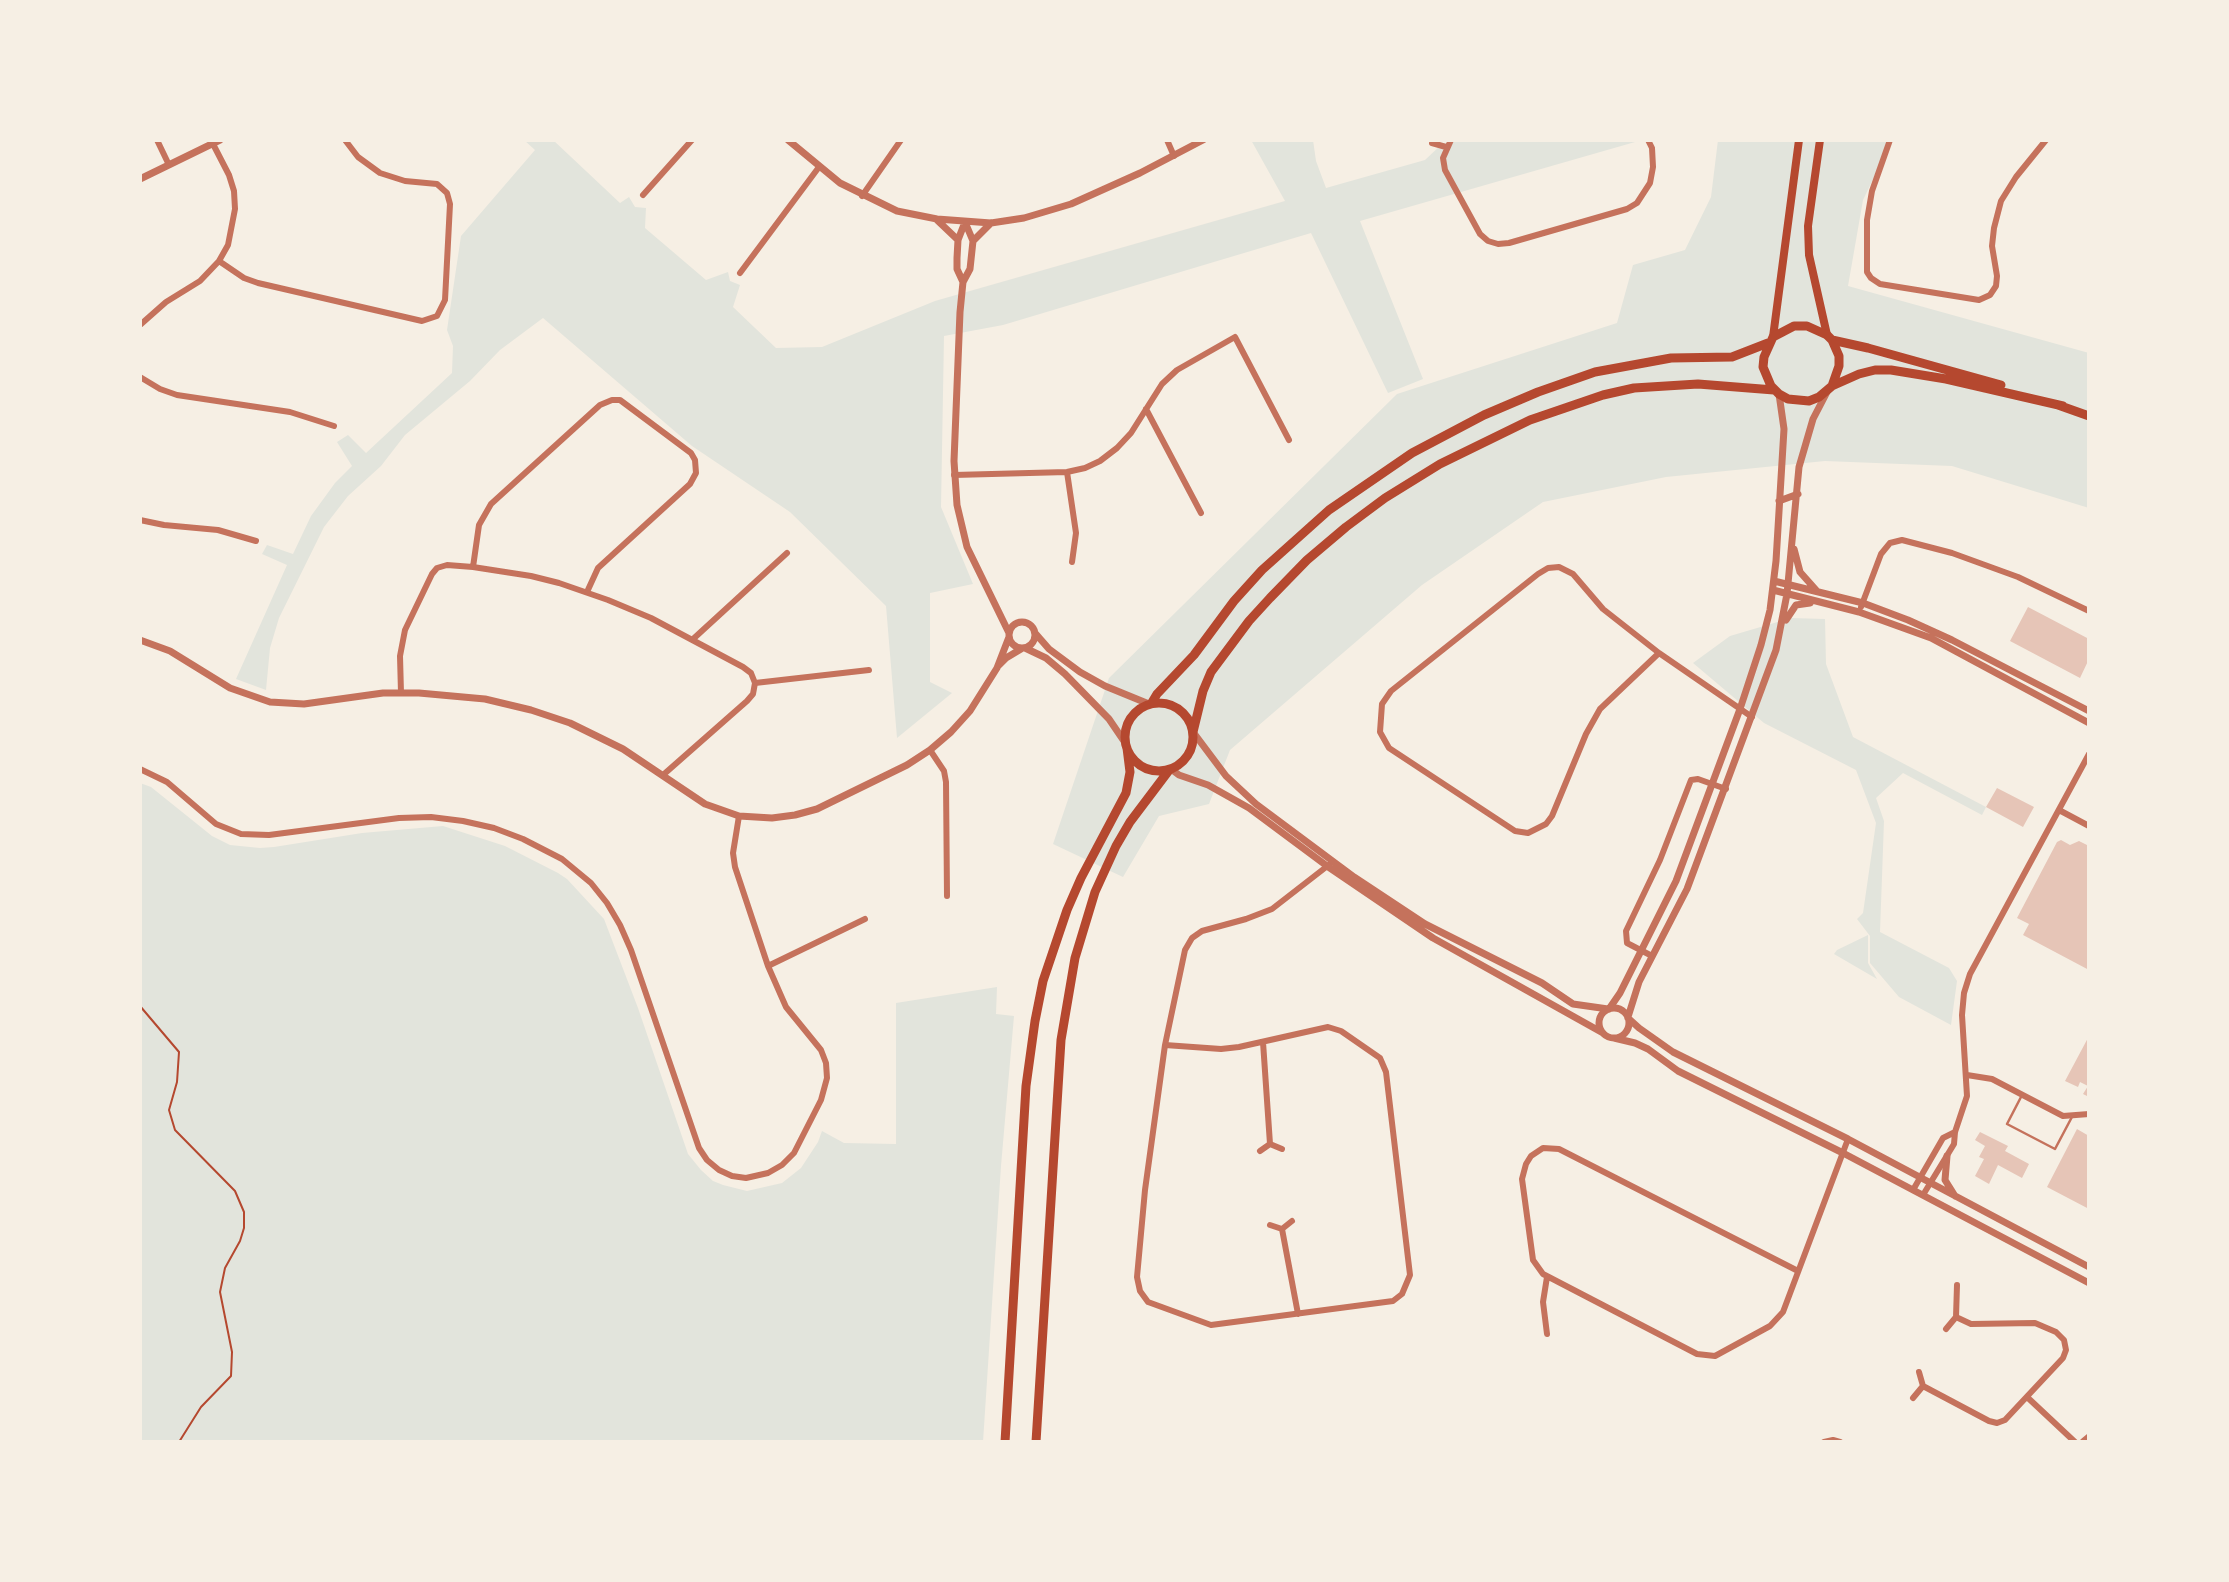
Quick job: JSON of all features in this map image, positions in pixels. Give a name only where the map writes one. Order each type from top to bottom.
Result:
[{"type":"main road","points":[[1793,140],[1796,154]]},
{"type":"main road","points":[[1777,392],[1766,377],[1763,367],[1771,340],[1799,140]]},
{"type":"main road","points":[[1820,140],[1808,239],[1809,255],[1830,338],[1839,356],[1839,366],[1829,389]]},
{"type":"main road","points":[[1004,1442],[1026,1086],[1043,981],[1081,878],[1126,793],[1130,772],[1128,723],[1137,712],[1150,704],[1194,655],[1234,601],[1262,570],[1329,510],[1412,453],[1484,415],[1538,391],[1595,372],[1671,358],[1732,357],[1771,340],[1783,330],[1794,326],[1807,326],[1830,338],[2019,390],[2089,416]]},
{"type":"main road","points":[[1036,1442],[1061,1040],[1084,924],[1105,869],[1130,822],[1170,769],[1186,757],[1192,746],[1203,691],[1211,672],[1288,578],[1346,527],[1440,464],[1530,420],[1592,398],[1634,388],[1698,384],[1777,392],[1798,401],[1809,401],[1858,374],[1891,370],[1946,379],[2063,407]]},
{"type":"main road","points":[[1150,704],[1169,705],[1180,710],[1193,732]]},
{"type":"main road","points":[[1127,746],[1134,759],[1144,767],[1157,771],[1170,769]]},
{"type":"street","points":[[157,140],[169,165]]},
{"type":"street","points":[[219,261],[244,278],[258,283],[422,321],[437,316],[445,300],[450,204],[447,193],[437,184],[405,181],[380,173],[358,157],[345,140]]},
{"type":"street","points":[[643,195],[692,140]]},
{"type":"street","points":[[788,140],[819,167],[862,196],[897,211],[937,219],[991,223],[1024,218],[1071,204],[1203,140]]},
{"type":"street","points":[[862,196],[901,140]]},
{"type":"street","points":[[1167,140],[1174,156]]},
{"type":"street","points":[[1451,140],[1443,158],[1444,170],[1479,234],[1498,244],[1627,209],[1637,203],[1650,183],[1653,167],[1648,140]]},
{"type":"street","points":[[1890,140],[1872,191],[1867,219],[1867,272],[1880,284],[1979,300],[1990,295],[1996,286],[1992,246],[2001,201],[2016,177],[2046,140]]},
{"type":"street","points":[[140,179],[217,142],[234,191],[236,209],[231,236],[219,261],[200,281],[166,302],[140,325]]},
{"type":"street","points":[[1432,143],[1446,147]]},
{"type":"street","points":[[740,273],[819,167]]},
{"type":"street","points":[[937,219],[958,240]]},
{"type":"street","points":[[963,282],[957,269],[958,240],[965,222]]},
{"type":"street","points":[[965,222],[973,241],[970,269],[963,282],[960,312],[954,475],[957,505],[967,547],[1014,646],[1046,658],[1065,674],[1109,719],[1127,746]]},
{"type":"street","points":[[973,241],[991,223]]},
{"type":"street","points":[[954,475],[1067,472],[1100,461],[1131,433],[1162,384],[1177,370],[1235,337],[1289,440]]},
{"type":"street","points":[[140,377],[177,395],[290,411],[334,426]]},
{"type":"street","points":[[1615,1038],[1627,1031],[1636,989],[1687,889],[1773,660],[1787,594],[1799,467],[1813,419],[1829,389]]},
{"type":"street","points":[[1603,1033],[1600,1020],[1620,993],[1676,881],[1761,645],[1774,581],[1784,429],[1777,392]]},
{"type":"street","points":[[473,567],[479,525],[491,504],[600,405],[620,400],[691,453],[696,472],[690,484],[598,568],[587,592]]},
{"type":"street","points":[[1146,409],[1201,513]]},
{"type":"street","points":[[1067,472],[1076,533],[1072,562]]},
{"type":"street","points":[[1779,501],[1798,494]]},
{"type":"street","points":[[140,520],[218,530],[256,541]]},
{"type":"street","points":[[1859,612],[1881,554],[1890,543],[1902,540],[1952,553],[2018,577],[2089,611]]},
{"type":"street","points":[[1793,542],[1800,572],[1818,592]]},
{"type":"street","points":[[692,640],[787,553]]},
{"type":"street","points":[[401,692],[402,640],[432,574],[447,565],[531,576],[587,592],[651,618],[751,673],[755,683],[747,701],[663,775]]},
{"type":"street","points":[[1659,653],[1600,709],[1586,734],[1552,816],[1546,824],[1528,833],[1515,831],[1389,748],[1380,732],[1382,704],[1391,691],[1538,573],[1548,568],[1559,568],[1573,574],[1603,609],[1625,628],[1752,717]]},
{"type":"street","points":[[1774,581],[1863,603],[2089,711]]},
{"type":"street","points":[[1773,590],[1859,612],[1942,639]]},
{"type":"street","points":[[1778,637],[1787,616],[1796,605],[1822,603]]},
{"type":"street","points":[[995,604],[1006,615],[1030,624],[1049,649],[1080,672],[1105,687],[1150,704]]},
{"type":"street","points":[[140,640],[170,651],[230,688],[270,702],[304,705],[401,692],[464,696],[531,710],[623,749],[695,799],[716,809],[739,816],[772,818],[817,809],[907,765],[930,750],[967,715],[996,668],[1012,626],[1021,622]]},
{"type":"street","points":[[996,668],[1006,658],[1034,641],[1035,633]]},
{"type":"street","points":[[1977,657],[2089,723]]},
{"type":"street","points":[[755,683],[869,670]]},
{"type":"street","points":[[1193,732],[1239,789],[1329,864]]},
{"type":"street","points":[[930,750],[944,771],[946,782],[947,896]]},
{"type":"street","points":[[1923,1195],[1954,1144],[1955,1132],[1967,1097],[1962,1015],[1966,983],[2089,754]]},
{"type":"street","points":[[140,769],[167,782],[216,824],[241,834],[269,835],[399,818],[431,817],[494,828],[562,859],[590,883],[607,903],[620,925],[699,1147],[713,1165],[732,1176],[754,1177],[782,1165],[799,1146],[826,1085],[826,1063],[821,1050],[786,1007],[768,967],[735,867],[733,853],[739,816]]},
{"type":"street","points":[[1170,769],[1249,807],[1480,966],[1603,1033],[1648,1049],[1678,1071],[1843,1153],[2089,1283]]},
{"type":"street","points":[[1652,956],[1627,943],[1626,931],[1660,860],[1691,780],[1698,779],[1726,789]]},
{"type":"street","points":[[2059,810],[2089,826]]},
{"type":"street","points":[[1165,1045],[1222,1049],[1319,1028],[1332,1028],[1373,1051],[1386,1072],[1410,1275],[1409,1283],[1402,1294],[1393,1300],[1211,1325],[1148,1302],[1140,1291],[1137,1277],[1145,1190],[1165,1045],[1185,950],[1192,938],[1202,930],[1246,919],[1272,909],[1329,864]]},
{"type":"street","points":[[1400,912],[1542,983],[1573,1004],[1618,1009],[1673,1052],[1848,1139],[2089,1267]]},
{"type":"street","points":[[768,967],[864,919]]},
{"type":"street","points":[[1263,1042],[1270,1144]]},
{"type":"street","points":[[1967,1074],[1992,1079],[2063,1116],[2089,1114]]},
{"type":"street","points":[[1913,1190],[1943,1138],[1955,1132]]},
{"type":"street","points":[[1798,1271],[1559,1149],[1543,1148],[1535,1152],[1526,1164],[1522,1179],[1533,1260],[1537,1268],[1547,1277],[1706,1357],[1724,1353],[1776,1322],[1783,1312],[1848,1139]]},
{"type":"street","points":[[1270,1144],[1282,1149]]},
{"type":"street","points":[[1260,1151],[1270,1144]]},
{"type":"street","points":[[1529,1146],[1535,1152]]},
{"type":"street","points":[[1947,1156],[1945,1180],[1955,1196]]},
{"type":"street","points":[[1282,1229],[1292,1221]]},
{"type":"street","points":[[1270,1225],[1282,1229]]},
{"type":"street","points":[[1282,1229],[1298,1314]]},
{"type":"street","points":[[1546,1334],[1543,1302],[1547,1277]]},
{"type":"street","points":[[1946,1329],[1956,1317],[1957,1285]]},
{"type":"street","points":[[1919,1371],[1923,1386],[1997,1423],[2005,1420],[2027,1397],[2063,1358],[2066,1350],[2064,1340],[2056,1332],[2035,1323],[1972,1324],[1956,1317]]},
{"type":"street","points":[[1913,1398],[1923,1386]]},
{"type":"street","points":[[2027,1397],[2075,1442]]},
{"type":"street","points":[[2084,1442],[2089,1437]]},
{"type":"street","points":[[1824,1442],[1840,1442]]},
{"type":"lane","points":[[2022,1095],[2007,1124],[2055,1149],[2073,1115]]},
{"type":"path","points":[[140,1006],[179,1052],[177,1082],[169,1110],[175,1130],[235,1191],[244,1212],[244,1228],[225,1268],[220,1292],[232,1352],[232,1376],[201,1407],[179,1442]]},
{"type":"shaded area","points":[[524,140],[553,140],[620,203],[629,197],[635,207],[646,208],[645,228],[706,280],[728,272],[730,281],[740,285],[733,307],[776,348],[822,347],[935,301],[1285,201],[1251,140],[1313,140],[1316,161],[1326,188],[1425,160],[1442,144],[1455,140],[1642,140],[1360,221],[1423,379],[1388,393],[1311,233],[1003,325],[944,336],[941,507],[973,584],[930,593],[930,682],[952,693],[897,738],[886,606],[790,512],[692,446],[543,318],[500,350],[470,381],[405,435],[381,466],[348,496],[324,527],[279,618],[270,648],[266,690],[236,679],[287,565],[262,554],[267,545],[293,554],[311,516],[335,483],[352,466],[337,442],[348,435],[366,453],[452,373],[453,346],[447,330],[461,236],[535,150]]},
{"type":"shaded area","points":[[1718,140],[1892,140],[1863,200],[1848,286],[2089,353],[2089,508],[1952,466],[1825,461],[1666,477],[1543,502],[1422,585],[1230,750],[1209,804],[1159,816],[1123,877],[1053,844],[1109,678],[1397,394],[1617,323],[1633,265],[1685,250],[1711,197]]},
{"type":"shaded area","points":[[1791,618],[1825,619],[1826,664],[1853,737],[1986,807],[1982,815],[1903,773],[1876,798],[1884,821],[1880,932],[1949,968],[1957,981],[1951,1025],[1899,997],[1870,963],[1870,936],[1857,919],[1863,913],[1876,823],[1856,770],[1764,723],[1693,663],[1730,636]]},
{"type":"shaded area","points":[[140,783],[151,787],[212,836],[230,845],[274,847],[362,833],[443,826],[505,846],[567,879],[604,919],[688,1154],[713,1181],[747,1191],[782,1183],[801,1168],[822,1131],[844,1143],[896,1144],[896,1003],[997,987],[996,1014],[1014,1016],[983,1442],[140,1442]]},
{"type":"shaded area","points":[[1868,935],[1868,963],[1877,979],[1834,954]]},
{"type":"building","points":[[2028,607],[2089,639],[2089,659],[2080,678],[2010,641]]},
{"type":"building","points":[[1997,788],[2034,807],[2023,827],[1986,807]]},
{"type":"building","points":[[2061,840],[2070,845],[2079,841],[2089,846],[2089,970],[2023,935],[2029,924],[2017,918],[2057,842]]},
{"type":"building","points":[[2089,1036],[2089,1097],[2083,1094],[2088,1086],[2080,1082],[2078,1087],[2065,1081]]},
{"type":"building","points":[[2077,1129],[2089,1136],[2089,1209],[2047,1187]]},
{"type":"building","points":[[1980,1132],[2008,1146],[2005,1151],[2029,1164],[2022,1178],[1998,1165],[1989,1184],[1975,1176],[1984,1159],[1979,1157],[1985,1146],[1975,1140]]}]
